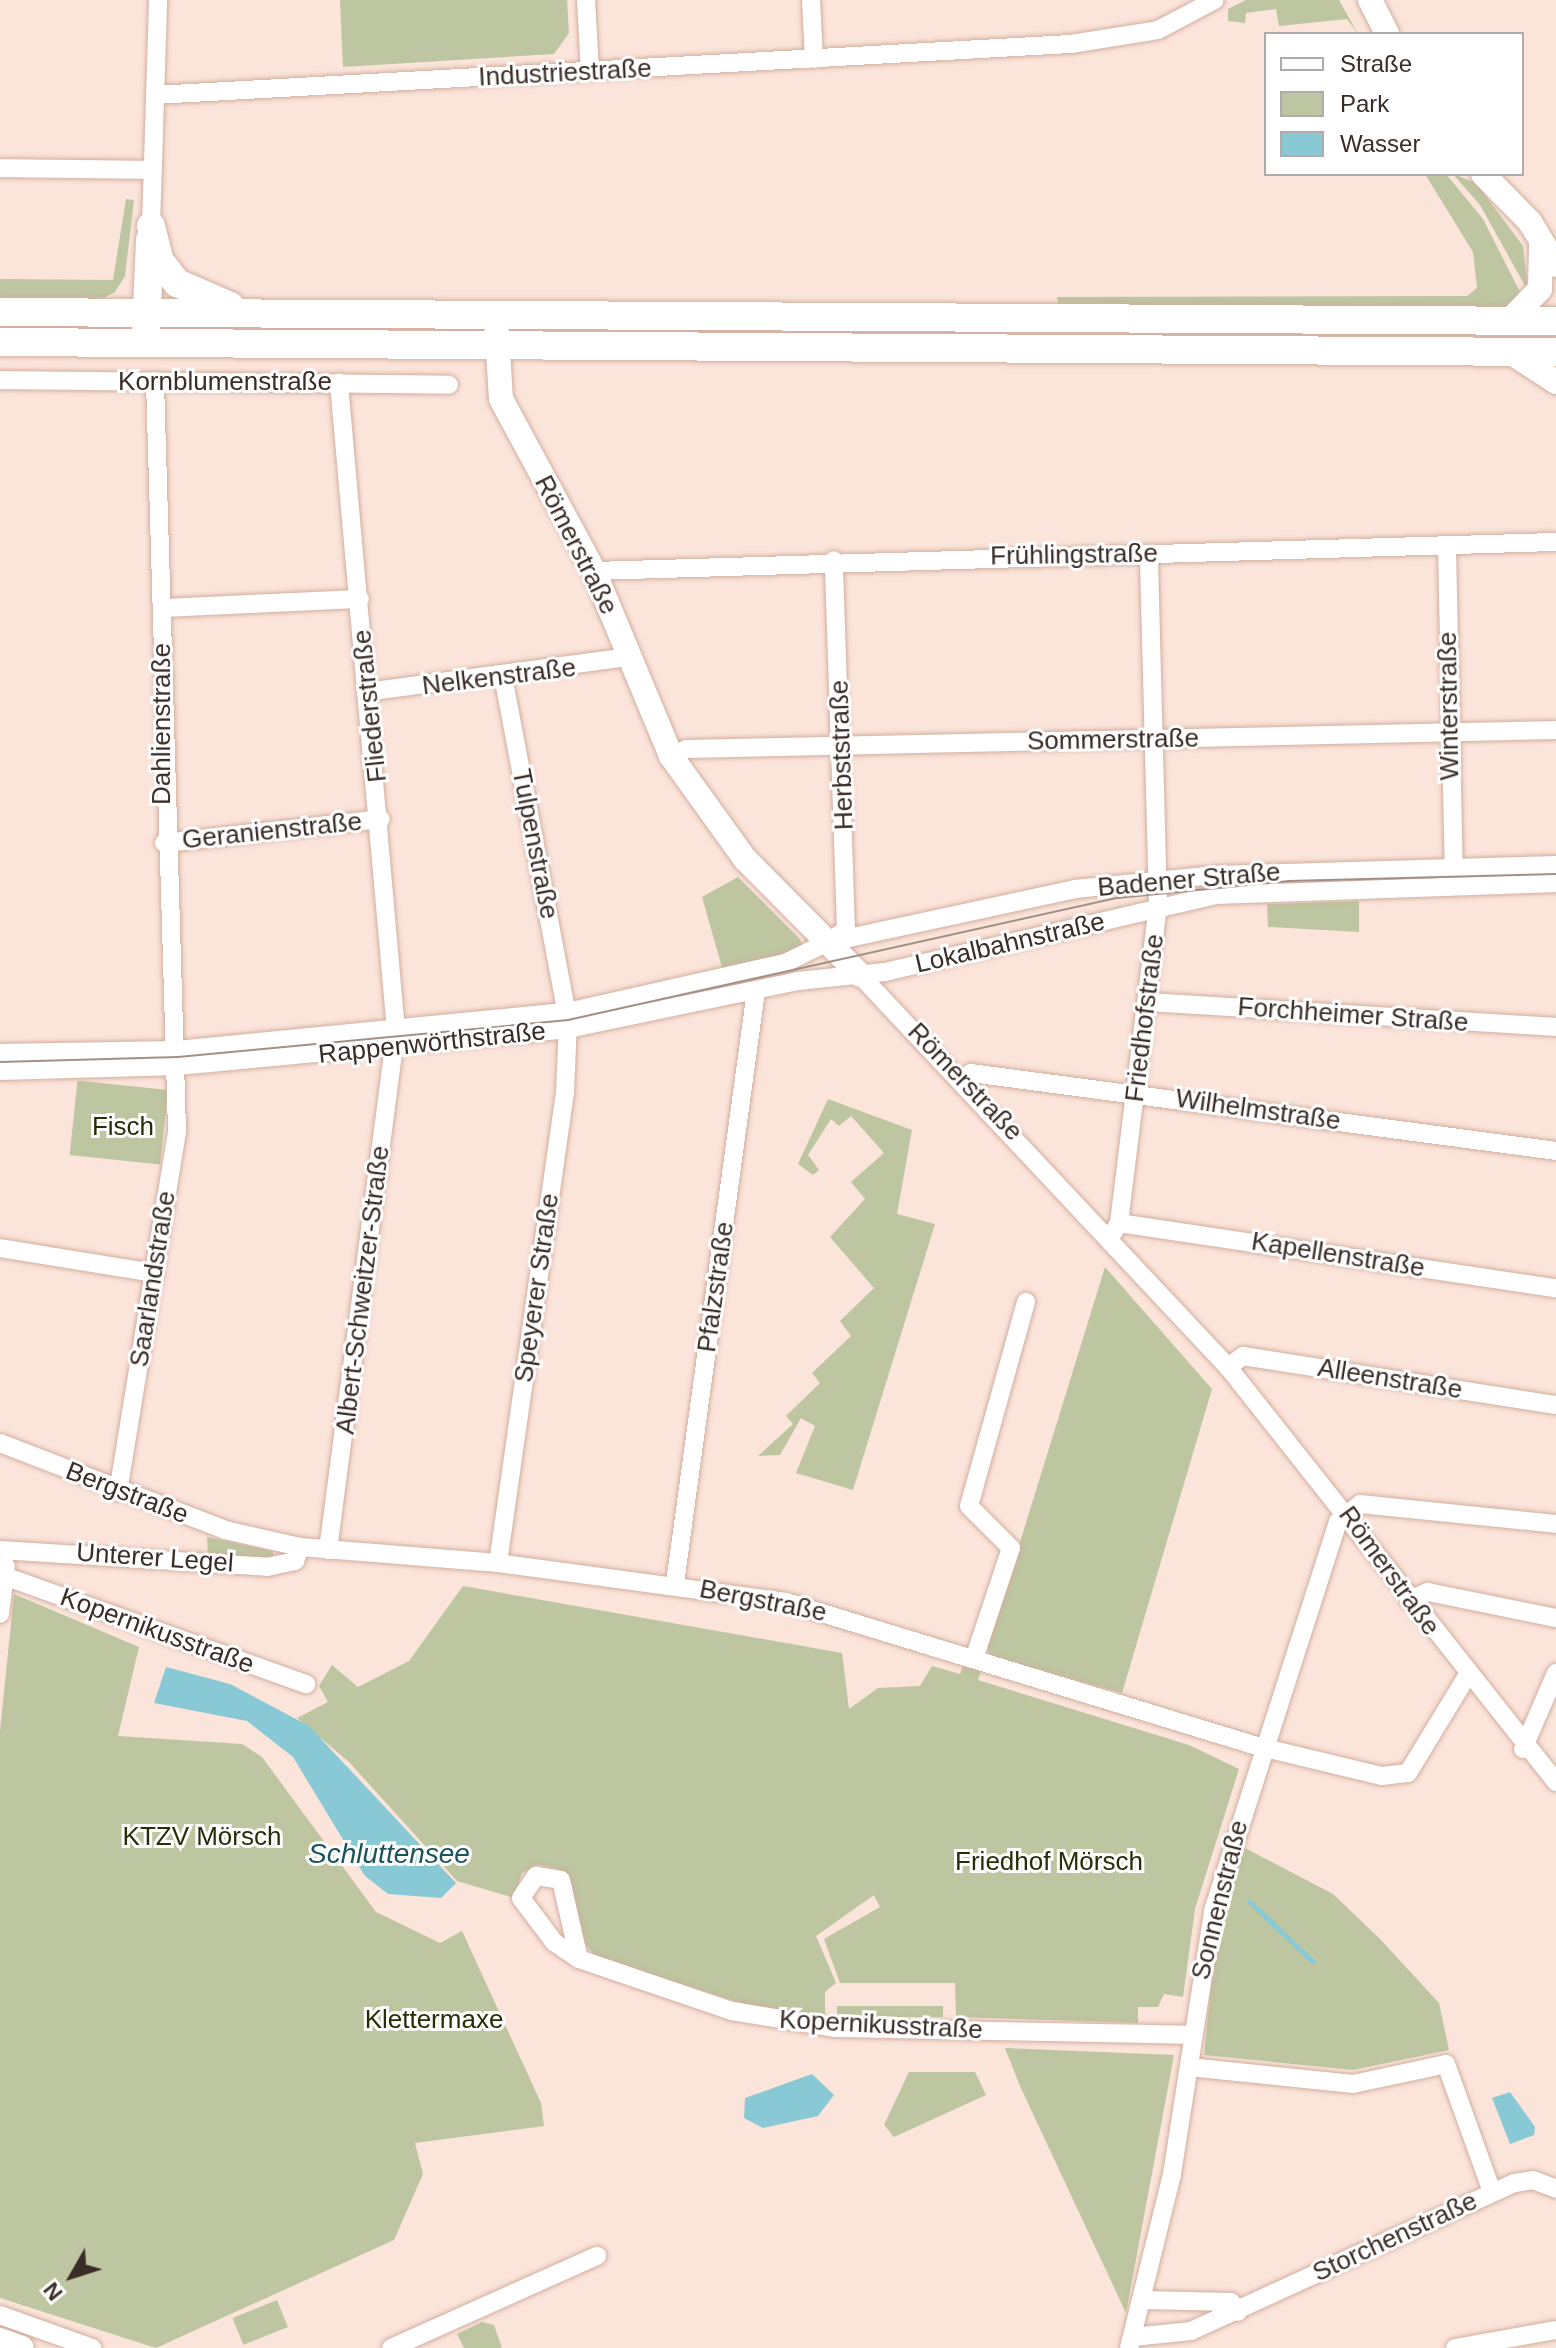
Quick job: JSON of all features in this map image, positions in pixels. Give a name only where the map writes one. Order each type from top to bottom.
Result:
[{"type":"main road","points":[[103,313],[127,293],[151,226]]},
{"type":"main road","points":[[145,343],[151,226]]},
{"type":"main road","points":[[151,226],[158,257],[177,283],[257,315]]},
{"type":"main road","points":[[0,312],[496,318],[1556,321]]},
{"type":"main road","points":[[0,342],[1556,352]]},
{"type":"street","points":[[151,226],[158,0]]},
{"type":"street","points":[[586,0],[590,71]]},
{"type":"street","points":[[811,0],[814,59]]},
{"type":"street","name":"Industriestraße","points":[[155,95],[1071,44],[1158,30],[1215,0]]},
{"type":"street","points":[[1370,0],[1386,32]]},
{"type":"street","points":[[0,168],[153,170]]},
{"type":"street","points":[[1485,176],[1556,250]]},
{"type":"street","points":[[1530,222],[1556,265]]},
{"type":"street","points":[[1510,320],[1534,299],[1545,271],[1530,222]]},
{"type":"street","name":"Römerstraße","points":[[496,318],[501,399],[594,571],[671,756],[709,817],[860,975],[1114,1231],[1346,1510],[1409,1600],[1523,1749],[1556,1782]]},
{"type":"street","points":[[1507,350],[1556,382]]},
{"type":"street","name":"Kornblumenstraße","points":[[0,380],[449,385]]},
{"type":"street","name":"Dahlienstraße","points":[[155,381],[162,608],[164,843],[178,1058]]},
{"type":"street","name":"Fliederstraße","points":[[339,383],[366,692],[381,819],[394,1040]]},
{"type":"street","name":"Frühlingstraße","points":[[594,571],[834,560],[1556,542]]},
{"type":"street","name":"Winterstraße","points":[[1447,546],[1448,732],[1454,867]]},
{"type":"street","name":"Friedhofstraße","points":[[1114,1231],[1149,1002],[1158,904],[1149,739],[1149,554]]},
{"type":"street","name":"Herbststraße","points":[[828,942],[846,930],[843,745],[834,560]]},
{"type":"street","points":[[162,608],[360,599]]},
{"type":"street","name":"Nelkenstraße","points":[[366,692],[630,657]]},
{"type":"street","name":"Tulpenstraße","points":[[503,676],[568,1020]]},
{"type":"street","name":"Sommerstraße","points":[[671,756],[687,749],[1556,730]]},
{"type":"street","name":"Geranienstraße","points":[[164,843],[381,819]]},
{"type":"street","name":"Badener Straße","points":[[828,942],[992,904],[1157,880],[1556,865]]},
{"type":"street","name":"Badener Straße","points":[[1158,904],[1347,887],[1556,883]]},
{"type":"street","name":"Lokalbahnstraße","points":[[860,975],[1107,922],[1158,904]]},
{"type":"street","name":"Rappenwörthstraße","points":[[568,1020],[785,963],[828,942]]},
{"type":"street","name":"Rappenwörthstraße","points":[[0,1071],[394,1040],[568,1020],[860,975]]},
{"type":"street","name":"Pfalzstraße","points":[[675,1583],[756,991]]},
{"type":"street","name":"Forchheimer Straße","points":[[1149,1002],[1556,1027]]},
{"type":"street","name":"Speyerer Straße","points":[[498,1563],[565,1093],[568,1020]]},
{"type":"street","name":"Albert-Schweitzer-Straße","points":[[328,1550],[394,1040]]},
{"type":"street","name":"Rappenwörthstraße","points":[[0,1053],[178,1058]]},
{"type":"street","name":"Saarlandstraße","points":[[118,1492],[155,1273],[178,1058]]},
{"type":"street","name":"Wilhelmstraße","points":[[963,1080],[971,1073],[1556,1151]]},
{"type":"street","name":"Kapellenstraße","points":[[1114,1231],[1556,1288]]},
{"type":"street","points":[[0,1248],[155,1273]]},
{"type":"street","points":[[974,1659],[1011,1548],[969,1506],[1026,1302]]},
{"type":"street","name":"Alleenstraße","points":[[1228,1367],[1243,1356],[1556,1405]]},
{"type":"street","name":"Bergstraße","points":[[0,1443],[118,1492],[300,1547],[498,1563],[675,1583],[797,1604],[1261,1747],[1400,1776],[1414,1766],[1467,1676]]},
{"type":"street","points":[[1346,1510],[1360,1504],[1556,1524]]},
{"type":"street","name":"Sonnenstraße","points":[[1131,2342],[1143,2300],[1189,2067],[1199,1967],[1261,1747],[1346,1510]]},
{"type":"street","name":"Unterer Legel","points":[[3,1551],[267,1567],[295,1561],[300,1547]]},
{"type":"street","points":[[0,1614],[7,1577],[3,1551]]},
{"type":"street","name":"Kopernikusstraße","points":[[7,1577],[306,1684]]},
{"type":"street","points":[[1409,1600],[1428,1592],[1556,1618]]},
{"type":"street","points":[[1523,1749],[1556,1673]]},
{"type":"street","name":"Kopernikusstraße","points":[[579,1959],[790,2025],[1193,2035]]},
{"type":"street","points":[[1189,2067],[1353,2084],[1446,2064],[1492,2192]]},
{"type":"street","name":"Storchenstraße","points":[[1131,2342],[1191,2331],[1238,2312],[1492,2192],[1533,2180],[1556,2189]]},
{"type":"street","points":[[391,2348],[597,2256]]},
{"type":"street","points":[[1143,2300],[1231,2302],[1238,2312]]},
{"type":"street","points":[[0,2315],[92,2348]]},
{"type":"street","points":[[1455,2348],[1556,2330]]},
{"type":"street","points":[[0,2340],[22,2348]]},
{"type":"green space","points":[[340,0],[567,0],[569,33],[554,54],[343,67]]},
{"type":"green space","points":[[1246,0],[1339,0],[1357,32],[1347,19],[1279,26],[1276,9],[1246,13],[1245,23],[1228,21],[1228,9]]},
{"type":"green space","points":[[1426,176],[1448,176],[1483,219],[1524,300],[1517,307],[1059,310],[1057,297],[1467,296],[1477,288],[1473,252]]},
{"type":"green space","points":[[1455,176],[1476,183],[1523,246],[1528,291],[1480,205]]},
{"type":"green space","points":[[126,199],[134,200],[125,276],[115,292],[102,299],[0,299],[0,279],[113,280]]},
{"type":"green space","points":[[738,877],[800,939],[803,949],[723,971],[702,897]]},
{"type":"green space","points":[[1359,901],[1359,932],[1268,927],[1267,904]]},
{"type":"green space","name":"Fisch","points":[[77,1080],[168,1090],[160,1165],[70,1155]]},
{"type":"green space","points":[[828,1099],[912,1130],[897,1214],[935,1224],[853,1490],[796,1473],[815,1426],[801,1418],[780,1455],[758,1456],[793,1424],[786,1416],[820,1383],[812,1373],[851,1336],[840,1321],[874,1288],[830,1237],[865,1199],[851,1182],[884,1153],[851,1116],[839,1126],[831,1119],[808,1155],[819,1170],[813,1175],[798,1164]]},
{"type":"green space","points":[[1105,1267],[1212,1389],[1122,1693],[989,1656],[988,1646]]},
{"type":"green space","points":[[207,1537],[272,1551],[275,1558],[208,1557]]},
{"type":"green space","name":"Friedhof Mörsch","points":[[463,1586],[842,1653],[849,1709],[878,1688],[920,1686],[932,1666],[960,1674],[964,1661],[983,1666],[978,1680],[1189,1745],[1239,1769],[1195,1909],[1183,1997],[1164,1994],[1158,2007],[1138,2007],[1138,2023],[956,2017],[955,1983],[840,1983],[824,1939],[880,1907],[874,1895],[816,1936],[836,1983],[825,1992],[825,2021],[785,2017],[596,1957],[583,1942],[572,1888],[558,1869],[538,1865],[522,1873],[514,1898],[457,1881],[349,1762],[297,1718],[328,1702],[319,1686],[332,1665],[358,1687],[409,1661]]},
{"type":"green space","points":[[14,1594],[139,1647],[118,1736],[242,1744],[262,1757],[376,1912],[440,1943],[462,1931],[541,2103],[544,2126],[415,2143],[423,2174],[394,2240],[156,2348],[0,2298],[0,1731]]},
{"type":"green space","points":[[1243,1847],[1333,1894],[1380,1939],[1439,2003],[1449,2050],[1353,2070],[1204,2055],[1214,1956]]},
{"type":"green space","points":[[837,2006],[943,2006],[943,2017],[837,2017]]},
{"type":"green space","points":[[1005,2048],[1174,2055],[1126,2313],[1020,2086]]},
{"type":"green space","points":[[909,2072],[975,2072],[986,2095],[894,2137],[884,2125]]},
{"type":"green space","points":[[277,2300],[288,2327],[243,2345],[232,2318]]},
{"type":"green space","points":[[482,2322],[494,2325],[502,2348],[464,2348],[457,2334]]},
{"type":"water","name":"Schluttensee","points":[[166,1667],[230,1684],[309,1726],[456,1883],[441,1898],[388,1894],[365,1876],[293,1757],[247,1721],[154,1703]]},
{"type":"water","points":[[812,2074],[834,2095],[818,2116],[763,2128],[744,2118],[745,2098]]},
{"type":"water","points":[[1510,2092],[1535,2127],[1534,2135],[1510,2144],[1492,2098]]},
{"type":"waterway","points":[[1250,1902],[1312,1961]]},
{"type":"tram line","points":[[1117,898],[1289,881],[1556,874]]},
{"type":"tram line","points":[[0,1062],[178,1057],[568,1020],[1125,896]]},
{"type":"park label","name":"KTZV Mörsch","points":[[202,1837]]},
{"type":"park label","name":"Klettermaxe","points":[[434,2020]]}]
